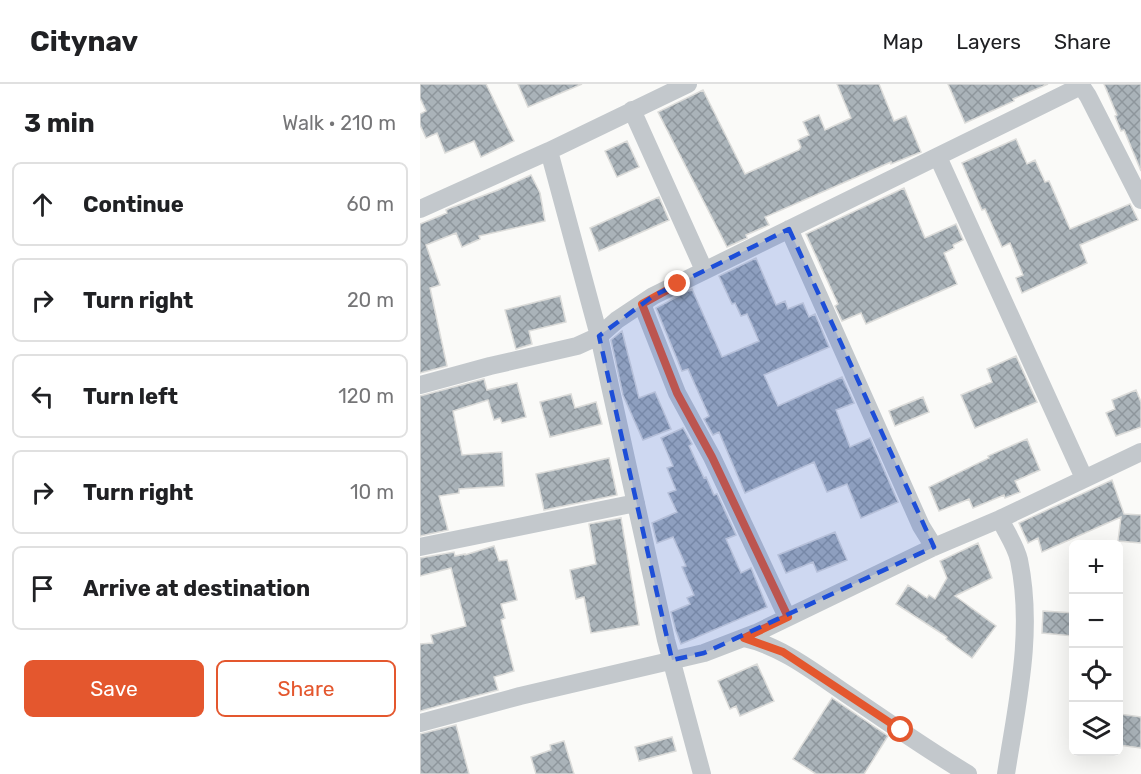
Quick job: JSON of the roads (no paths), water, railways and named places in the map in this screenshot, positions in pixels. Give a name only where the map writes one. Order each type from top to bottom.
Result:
[{"type":"street","points":[[420,209],[549,151],[688,84]]},
{"type":"street","points":[[420,385],[577,346],[599,336],[617,320],[642,304],[704,270],[1082,87],[1141,200]]},
{"type":"street","points":[[632,110],[704,270]]},
{"type":"street","points":[[549,151],[599,336],[672,660],[702,774]]},
{"type":"street","points":[[938,157],[1084,478]]},
{"type":"street","points":[[789,229],[916,515],[934,548]]},
{"type":"street","points":[[642,304],[677,393],[712,457],[788,617]]},
{"type":"street","points":[[420,723],[519,696],[704,653],[744,638],[1141,452]]},
{"type":"street","points":[[420,547],[636,503]]},
{"type":"street","points":[[1000,519],[1019,558],[1026,612],[1023,670],[1006,774]]},
{"type":"street","points":[[744,638],[783,652],[931,752],[968,774]]}]
